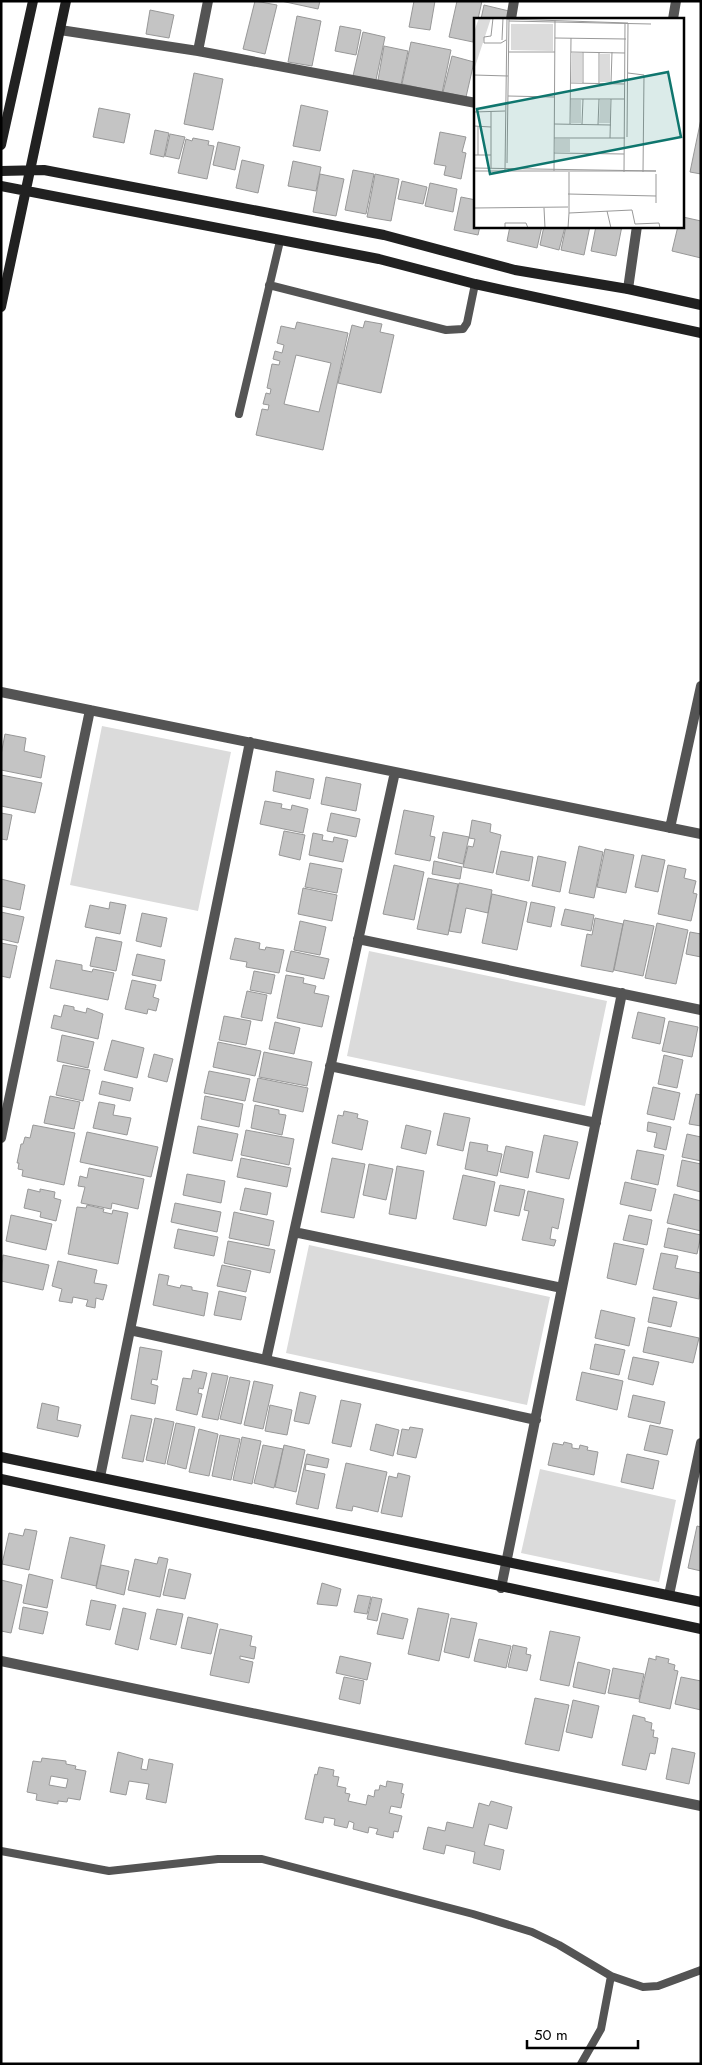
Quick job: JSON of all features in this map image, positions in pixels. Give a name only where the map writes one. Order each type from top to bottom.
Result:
[{"type":"street","points":[[1,145],[3,126],[33,1]]},
{"type":"street","points":[[1,307],[66,1]]},
{"type":"street","points":[[198,51],[208,1]]},
{"type":"street","points":[[510,18],[514,1]]},
{"type":"street","points":[[673,18],[676,1]]},
{"type":"street","points":[[60,30],[198,51],[474,103]]},
{"type":"street","points":[[1,171],[44,170],[384,235],[515,270],[628,288],[701,305]]},
{"type":"street","points":[[1,186],[378,259],[474,284],[701,333]]},
{"type":"street","points":[[628,288],[637,228]]},
{"type":"street","points":[[670,828],[701,686]]},
{"type":"street","points":[[1,692],[701,834]]},
{"type":"street","points":[[1,1138],[90,710]]},
{"type":"street","points":[[100,1477],[250,742]]},
{"type":"street","points":[[266,1360],[395,772]]},
{"type":"street","points":[[358,939],[701,1010]]},
{"type":"street","points":[[501,1588],[622,993]]},
{"type":"street","points":[[330,1066],[596,1123]]},
{"type":"street","points":[[294,1232],[562,1288]]},
{"type":"street","points":[[130,1330],[536,1420]]},
{"type":"street","points":[[669,1595],[700,1449]]},
{"type":"street","points":[[1,1457],[701,1602]]},
{"type":"street","points":[[1,1479],[501,1588],[701,1629]]},
{"type":"street","points":[[1,1661],[701,1806]]},
{"type":"lane","points":[[239,414],[280,241]]},
{"type":"lane","points":[[269,286],[446,330],[463,329],[467,323],[474,284]]},
{"type":"lane","points":[[1,1851],[109,1871],[218,1859],[262,1859],[473,1914],[532,1932],[559,1944],[611,1976],[643,1986],[658,1986],[701,1970]]},
{"type":"lane","points":[[581,2064],[601,2029],[611,1976]]},
{"type":"shaded area","points":[[102,726],[231,752],[198,911],[70,885]]},
{"type":"shaded area","points":[[369,951],[607,1001],[585,1106],[347,1056]]},
{"type":"shaded area","points":[[309,1245],[550,1297],[527,1405],[286,1353]]},
{"type":"shaded area","points":[[540,1469],[676,1500],[659,1582],[521,1553]]},
{"type":"building","points":[[255,1],[277,5],[265,54],[243,49]]},
{"type":"building","points":[[281,1],[320,1],[318,9]]},
{"type":"building","points":[[414,1],[435,1],[430,30],[409,27]]},
{"type":"building","points":[[457,1],[482,1],[478,18],[474,18],[473,42],[449,37]]},
{"type":"building","points":[[484,5],[509,11],[507,18],[481,18]]},
{"type":"building","points":[[150,10],[174,15],[169,38],[146,34]]},
{"type":"building","points":[[297,16],[321,21],[312,66],[288,62]]},
{"type":"building","points":[[340,26],[361,30],[356,55],[335,51]]},
{"type":"building","points":[[363,32],[385,37],[376,80],[353,76]]},
{"type":"building","points":[[411,42],[451,50],[442,93],[402,84]]},
{"type":"building","points":[[384,46],[408,51],[401,85],[378,80]]},
{"type":"building","points":[[452,56],[474,62],[466,97],[443,92]]},
{"type":"building","points":[[194,73],[223,79],[213,130],[184,124]]},
{"type":"building","points":[[301,105],[328,111],[320,151],[293,146]]},
{"type":"building","points":[[99,108],[130,114],[124,143],[93,137]]},
{"type":"building","points":[[701,119],[701,174],[690,172]]},
{"type":"building","points":[[155,130],[169,133],[164,157],[150,154]]},
{"type":"building","points":[[440,132],[466,137],[462,152],[466,153],[461,179],[444,175],[446,166],[434,164]]},
{"type":"building","points":[[170,134],[185,137],[179,159],[165,156]]},
{"type":"building","points":[[193,138],[209,141],[208,145],[214,146],[207,179],[178,173],[186,139],[192,141]]},
{"type":"building","points":[[218,142],[240,147],[235,170],[213,165]]},
{"type":"building","points":[[242,160],[264,165],[258,193],[236,188]]},
{"type":"building","points":[[293,161],[321,167],[316,191],[288,186]]},
{"type":"building","points":[[353,170],[374,174],[366,214],[345,210]]},
{"type":"building","points":[[320,174],[344,179],[336,216],[313,212]]},
{"type":"building","points":[[375,174],[399,179],[391,221],[367,217]]},
{"type":"building","points":[[402,181],[427,187],[423,204],[398,199]]},
{"type":"building","points":[[430,183],[457,189],[453,212],[425,206]]},
{"type":"building","points":[[461,197],[474,200],[474,228],[480,228],[478,235],[454,230]]},
{"type":"building","points":[[684,217],[701,221],[701,258],[672,251],[678,228],[684,228]]},
{"type":"building","points":[[510,228],[542,228],[537,248],[507,241]]},
{"type":"building","points":[[544,228],[565,228],[559,250],[540,245]]},
{"type":"building","points":[[566,228],[590,228],[584,255],[561,250]]},
{"type":"building","points":[[596,228],[622,228],[616,256],[591,251]]},
{"type":"building","points":[[365,321],[382,324],[380,332],[394,335],[381,393],[338,383],[352,325],[363,328]]},
{"type":"building","points":[[297,322],[348,333],[323,450],[256,435],[262,409],[268,410],[269,405],[263,404],[266,393],[270,394],[271,389],[267,388],[272,364],[279,365],[280,361],[273,359],[275,351],[282,353],[284,345],[277,343],[281,326],[295,329]],"holes":[[[296,355],[331,363],[319,412],[284,404]]]},
{"type":"building","points":[[5,734],[26,738],[24,751],[45,756],[41,778],[1,770],[1,755]]},
{"type":"building","points":[[276,771],[314,779],[310,799],[273,791]]},
{"type":"building","points":[[1,775],[42,783],[35,813],[1,806]]},
{"type":"building","points":[[326,777],[361,784],[356,811],[321,804]]},
{"type":"building","points":[[265,801],[282,804],[281,808],[291,810],[292,805],[308,809],[303,833],[260,824]]},
{"type":"building","points":[[404,810],[434,816],[430,836],[435,837],[430,861],[395,854]]},
{"type":"building","points":[[1,813],[12,815],[7,840],[1,839]]},
{"type":"building","points":[[331,813],[360,819],[356,837],[327,831]]},
{"type":"building","points":[[472,820],[491,824],[490,832],[501,835],[493,873],[463,867],[468,846],[473,847],[475,839],[469,838]]},
{"type":"building","points":[[284,831],[305,835],[300,860],[279,855]]},
{"type":"building","points":[[443,832],[469,837],[463,864],[438,858]]},
{"type":"building","points":[[313,833],[323,835],[322,840],[333,842],[334,837],[348,840],[343,862],[309,855]]},
{"type":"building","points":[[579,846],[603,852],[594,898],[569,893]]},
{"type":"building","points":[[605,849],[634,855],[626,893],[597,887]]},
{"type":"building","points":[[501,851],[533,857],[529,881],[496,874]]},
{"type":"building","points":[[642,855],[665,860],[658,892],[635,887]]},
{"type":"building","points":[[538,856],[566,862],[560,892],[532,886]]},
{"type":"building","points":[[434,861],[462,867],[460,879],[432,874]]},
{"type":"building","points":[[310,863],[342,869],[337,893],[305,887]]},
{"type":"building","points":[[394,865],[424,872],[414,920],[383,914]]},
{"type":"building","points":[[668,865],[686,869],[684,878],[696,881],[693,893],[697,894],[691,921],[658,914]]},
{"type":"building","points":[[428,878],[458,884],[448,935],[417,929]]},
{"type":"building","points":[[1,879],[25,885],[20,910],[1,906]]},
{"type":"building","points":[[459,883],[492,890],[488,913],[466,908],[461,933],[449,931]]},
{"type":"building","points":[[303,888],[337,895],[332,921],[298,914]]},
{"type":"building","points":[[492,894],[527,902],[517,950],[482,943]]},
{"type":"building","points":[[110,902],[126,905],[120,934],[85,927],[90,905],[109,909]]},
{"type":"building","points":[[531,902],[555,907],[551,927],[527,922]]},
{"type":"building","points":[[565,909],[594,915],[591,931],[561,925]]},
{"type":"building","points":[[1,912],[24,917],[18,943],[1,939]]},
{"type":"building","points":[[142,913],[167,918],[161,947],[136,941]]},
{"type":"building","points":[[595,918],[623,924],[613,972],[581,966],[587,934],[592,935]]},
{"type":"building","points":[[624,920],[654,926],[643,976],[614,970]]},
{"type":"building","points":[[300,921],[326,927],[320,955],[294,950]]},
{"type":"building","points":[[657,923],[688,930],[676,984],[645,978]]},
{"type":"building","points":[[690,932],[701,934],[701,957],[686,954]]},
{"type":"building","points":[[96,937],[122,942],[116,971],[90,966]]},
{"type":"building","points":[[235,938],[260,943],[259,949],[265,950],[266,947],[284,950],[279,973],[246,967],[247,962],[230,959]]},
{"type":"building","points":[[1,943],[17,946],[10,978],[1,976]]},
{"type":"building","points":[[291,951],[329,959],[324,979],[286,971]]},
{"type":"building","points":[[137,954],[165,960],[161,981],[132,975]]},
{"type":"building","points":[[56,960],[82,965],[82,970],[92,972],[93,969],[114,973],[108,1000],[50,988]]},
{"type":"building","points":[[254,971],[275,975],[271,994],[250,990]]},
{"type":"building","points":[[286,975],[304,978],[303,983],[316,986],[314,993],[329,996],[322,1027],[277,1018]]},
{"type":"building","points":[[132,980],[156,985],[153,997],[159,999],[156,1011],[148,1009],[147,1014],[125,1009]]},
{"type":"building","points":[[247,991],[267,995],[262,1021],[241,1017]]},
{"type":"building","points":[[64,1005],[74,1007],[74,1010],[86,1013],[87,1008],[103,1014],[98,1039],[51,1028],[54,1015],[61,1017]]},
{"type":"building","points":[[638,1012],[665,1018],[660,1044],[632,1038]]},
{"type":"building","points":[[224,1016],[251,1021],[246,1045],[219,1040]]},
{"type":"building","points":[[669,1021],[698,1027],[692,1057],[662,1051]]},
{"type":"building","points":[[275,1022],[300,1028],[294,1054],[269,1049]]},
{"type":"building","points":[[62,1035],[94,1042],[88,1068],[57,1061]]},
{"type":"building","points":[[112,1040],[144,1048],[137,1078],[104,1070]]},
{"type":"building","points":[[218,1042],[261,1051],[255,1076],[213,1067]]},
{"type":"building","points":[[264,1052],[312,1062],[307,1086],[259,1077]]},
{"type":"building","points":[[154,1054],[173,1059],[167,1082],[148,1077]]},
{"type":"building","points":[[664,1055],[683,1060],[677,1088],[658,1084]]},
{"type":"building","points":[[63,1065],[90,1070],[83,1101],[56,1095]]},
{"type":"building","points":[[209,1071],[250,1079],[245,1101],[204,1093]]},
{"type":"building","points":[[258,1078],[308,1088],[303,1112],[253,1101]]},
{"type":"building","points":[[102,1081],[133,1088],[130,1101],[99,1094]]},
{"type":"building","points":[[653,1087],[680,1093],[674,1120],[647,1114]]},
{"type":"building","points":[[696,1094],[701,1095],[701,1126],[689,1124]]},
{"type":"building","points":[[50,1096],[80,1102],[74,1129],[44,1123]]},
{"type":"building","points":[[205,1096],[243,1104],[239,1127],[201,1119]]},
{"type":"building","points":[[99,1102],[115,1105],[113,1115],[131,1118],[127,1135],[93,1128]]},
{"type":"building","points":[[255,1105],[279,1110],[279,1114],[286,1115],[282,1135],[251,1128]]},
{"type":"building","points":[[344,1111],[358,1114],[357,1118],[368,1121],[362,1150],[332,1143],[338,1115],[343,1116]]},
{"type":"building","points":[[444,1113],[470,1118],[463,1151],[437,1145]]},
{"type":"building","points":[[648,1122],[671,1127],[666,1150],[654,1147],[657,1133],[647,1131]]},
{"type":"building","points":[[33,1125],[75,1133],[64,1185],[22,1176],[23,1170],[18,1169],[19,1163],[17,1163],[21,1144],[23,1144],[25,1137],[30,1138]]},
{"type":"building","points":[[406,1125],[431,1131],[426,1154],[401,1148]]},
{"type":"building","points":[[198,1126],[238,1134],[232,1161],[193,1153]]},
{"type":"building","points":[[246,1130],[294,1139],[289,1165],[241,1155]]},
{"type":"building","points":[[87,1132],[158,1147],[151,1177],[80,1162]]},
{"type":"building","points":[[687,1134],[701,1137],[701,1161],[682,1157]]},
{"type":"building","points":[[544,1135],[578,1142],[569,1179],[536,1172]]},
{"type":"building","points":[[470,1142],[488,1145],[487,1151],[502,1154],[497,1176],[465,1169]]},
{"type":"building","points":[[506,1146],[533,1152],[528,1178],[500,1172]]},
{"type":"building","points":[[637,1150],[664,1155],[658,1185],[631,1179]]},
{"type":"building","points":[[241,1158],[291,1168],[287,1187],[237,1177]]},
{"type":"building","points":[[332,1158],[365,1164],[354,1218],[321,1212]]},
{"type":"building","points":[[682,1160],[701,1164],[701,1192],[677,1186]]},
{"type":"building","points":[[369,1164],[393,1169],[386,1200],[363,1195]]},
{"type":"building","points":[[397,1166],[424,1171],[416,1219],[389,1214]]},
{"type":"building","points":[[89,1168],[144,1179],[138,1209],[112,1203],[111,1209],[81,1203],[85,1187],[78,1186],[80,1176],[87,1178]]},
{"type":"building","points":[[187,1174],[225,1181],[221,1203],[183,1195]]},
{"type":"building","points":[[463,1175],[495,1182],[486,1226],[453,1219]]},
{"type":"building","points":[[625,1182],[656,1189],[651,1211],[620,1204]]},
{"type":"building","points":[[500,1185],[525,1190],[519,1216],[494,1211]]},
{"type":"building","points":[[245,1188],[271,1193],[267,1215],[240,1210]]},
{"type":"building","points":[[28,1189],[40,1192],[40,1189],[55,1192],[54,1198],[61,1200],[56,1221],[40,1217],[41,1212],[24,1208]]},
{"type":"building","points":[[528,1191],[564,1199],[558,1229],[552,1227],[550,1239],[556,1240],[554,1246],[522,1240],[529,1211],[524,1210]]},
{"type":"building","points":[[674,1194],[701,1201],[701,1231],[667,1223]]},
{"type":"building","points":[[175,1203],[221,1212],[217,1232],[171,1222]]},
{"type":"building","points":[[87,1205],[104,1209],[103,1212],[112,1214],[113,1210],[128,1213],[118,1264],[68,1254],[77,1207],[86,1208]]},
{"type":"building","points":[[234,1212],[274,1221],[269,1246],[229,1238]]},
{"type":"building","points":[[11,1215],[52,1224],[46,1250],[6,1241]]},
{"type":"building","points":[[629,1215],[652,1220],[647,1245],[623,1240]]},
{"type":"building","points":[[668,1228],[701,1235],[697,1254],[664,1247]]},
{"type":"building","points":[[178,1229],[218,1237],[214,1256],[174,1248]]},
{"type":"building","points":[[228,1241],[275,1250],[270,1273],[224,1263]]},
{"type":"building","points":[[614,1243],[644,1249],[636,1285],[607,1278]]},
{"type":"building","points":[[661,1253],[678,1256],[675,1268],[701,1273],[699,1299],[653,1289]]},
{"type":"building","points":[[3,1255],[49,1265],[43,1290],[1,1281]]},
{"type":"building","points":[[58,1261],[97,1270],[94,1283],[107,1285],[103,1300],[96,1298],[95,1308],[86,1306],[88,1300],[73,1297],[72,1303],[59,1301],[62,1289],[52,1286]]},
{"type":"building","points":[[222,1265],[251,1271],[246,1292],[217,1286]]},
{"type":"building","points":[[159,1274],[169,1276],[167,1285],[180,1288],[181,1285],[192,1287],[192,1290],[208,1293],[204,1316],[153,1305]]},
{"type":"building","points":[[219,1291],[246,1297],[241,1320],[214,1315]]},
{"type":"building","points":[[653,1297],[677,1302],[671,1327],[648,1322]]},
{"type":"building","points":[[601,1310],[635,1318],[629,1346],[595,1338]]},
{"type":"building","points":[[648,1327],[699,1338],[693,1363],[643,1352]]},
{"type":"building","points":[[595,1344],[625,1350],[619,1375],[590,1369]]},
{"type":"building","points":[[140,1347],[162,1351],[157,1380],[152,1379],[151,1384],[158,1386],[155,1404],[131,1399]]},
{"type":"building","points":[[633,1357],[659,1362],[653,1385],[628,1379]]},
{"type":"building","points":[[193,1370],[207,1373],[203,1389],[199,1388],[198,1393],[202,1394],[197,1415],[176,1410],[183,1378],[191,1379]]},
{"type":"building","points":[[582,1372],[623,1381],[617,1410],[576,1400]]},
{"type":"building","points":[[212,1373],[228,1376],[218,1420],[202,1417]]},
{"type":"building","points":[[230,1377],[250,1381],[241,1424],[220,1419]]},
{"type":"building","points":[[254,1381],[273,1385],[263,1429],[244,1425]]},
{"type":"building","points":[[300,1392],[316,1396],[309,1424],[294,1421]]},
{"type":"building","points":[[633,1395],[665,1402],[660,1424],[628,1417]]},
{"type":"building","points":[[341,1400],[361,1404],[351,1447],[332,1443]]},
{"type":"building","points":[[42,1403],[59,1407],[57,1420],[81,1425],[78,1437],[37,1428]]},
{"type":"building","points":[[270,1405],[292,1410],[287,1435],[265,1431]]},
{"type":"building","points":[[131,1415],[152,1419],[143,1462],[122,1458]]},
{"type":"building","points":[[155,1418],[174,1422],[165,1464],[146,1460]]},
{"type":"building","points":[[176,1423],[195,1427],[186,1469],[167,1464]]},
{"type":"building","points":[[376,1424],[399,1430],[393,1456],[370,1450]]},
{"type":"building","points":[[650,1425],[673,1430],[667,1455],[644,1450]]},
{"type":"building","points":[[410,1427],[423,1429],[416,1458],[397,1454],[402,1429],[409,1430]]},
{"type":"building","points":[[199,1429],[218,1434],[209,1476],[189,1472]]},
{"type":"building","points":[[220,1435],[240,1439],[231,1480],[212,1476]]},
{"type":"building","points":[[242,1437],[261,1441],[252,1484],[233,1480]]},
{"type":"building","points":[[564,1442],[572,1444],[572,1448],[579,1449],[580,1445],[588,1447],[587,1450],[598,1452],[594,1475],[548,1465],[553,1443],[563,1445]]},
{"type":"building","points":[[263,1445],[283,1449],[274,1488],[254,1483]]},
{"type":"building","points":[[284,1445],[305,1450],[296,1492],[275,1487]]},
{"type":"building","points":[[307,1454],[329,1459],[327,1468],[306,1464],[305,1470],[325,1474],[318,1509],[296,1504]]},
{"type":"building","points":[[627,1454],[659,1461],[653,1489],[621,1482]]},
{"type":"building","points":[[346,1463],[387,1472],[378,1512],[353,1506],[352,1511],[336,1508]]},
{"type":"building","points":[[398,1473],[410,1476],[402,1517],[381,1513],[389,1476],[397,1478]]},
{"type":"building","points":[[697,1526],[701,1527],[701,1571],[688,1568]]},
{"type":"building","points":[[25,1529],[37,1531],[29,1570],[2,1564],[9,1533],[23,1536]]},
{"type":"building","points":[[70,1537],[105,1545],[96,1586],[61,1578]]},
{"type":"building","points":[[159,1557],[168,1559],[160,1597],[128,1590],[135,1559],[157,1564]]},
{"type":"building","points":[[101,1565],[129,1571],[124,1595],[96,1588]]},
{"type":"building","points":[[169,1569],[191,1574],[185,1599],[163,1595]]},
{"type":"building","points":[[29,1574],[53,1580],[47,1608],[23,1603]]},
{"type":"building","points":[[1,1580],[22,1585],[11,1633],[1,1631]]},
{"type":"building","points":[[322,1583],[341,1589],[337,1606],[317,1604]]},
{"type":"building","points":[[358,1595],[371,1597],[367,1614],[354,1612]]},
{"type":"building","points":[[372,1597],[382,1599],[377,1621],[367,1619]]},
{"type":"building","points":[[91,1600],[116,1605],[110,1630],[86,1625]]},
{"type":"building","points":[[23,1607],[48,1612],[43,1634],[19,1629]]},
{"type":"building","points":[[123,1608],[146,1613],[138,1650],[115,1644]]},
{"type":"building","points":[[418,1608],[449,1614],[439,1661],[408,1654]]},
{"type":"building","points":[[157,1609],[183,1614],[176,1645],[150,1639]]},
{"type":"building","points":[[382,1613],[408,1619],[403,1639],[377,1634]]},
{"type":"building","points":[[188,1617],[218,1624],[211,1654],[181,1648]]},
{"type":"building","points":[[451,1618],[477,1623],[469,1658],[444,1652]]},
{"type":"building","points":[[220,1629],[252,1636],[250,1646],[256,1647],[254,1659],[240,1656],[240,1659],[253,1662],[249,1683],[210,1675]]},
{"type":"building","points":[[550,1631],[580,1637],[569,1686],[540,1680]]},
{"type":"building","points":[[479,1639],[511,1646],[506,1668],[474,1661]]},
{"type":"building","points":[[513,1645],[527,1648],[526,1654],[531,1655],[527,1671],[508,1667]]},
{"type":"building","points":[[340,1656],[371,1663],[367,1680],[336,1673]]},
{"type":"building","points":[[656,1656],[669,1659],[668,1663],[675,1665],[674,1670],[678,1671],[670,1709],[639,1702],[649,1658],[656,1660]]},
{"type":"building","points":[[578,1662],[610,1670],[605,1694],[573,1687]]},
{"type":"building","points":[[613,1668],[644,1674],[639,1699],[608,1693]]},
{"type":"building","points":[[344,1677],[364,1681],[360,1704],[339,1699]]},
{"type":"building","points":[[681,1677],[701,1681],[701,1710],[675,1704]]},
{"type":"building","points":[[535,1698],[569,1705],[559,1751],[525,1744]]},
{"type":"building","points":[[573,1700],[599,1706],[592,1738],[566,1732]]},
{"type":"building","points":[[633,1715],[645,1718],[645,1721],[652,1723],[653,1737],[658,1738],[655,1754],[650,1753],[646,1770],[622,1765]]},
{"type":"building","points":[[672,1748],[695,1753],[689,1784],[666,1779]]},
{"type":"building","points":[[118,1752],[143,1759],[141,1769],[147,1770],[149,1759],[173,1764],[166,1803],[146,1799],[149,1784],[129,1781],[126,1795],[110,1792]]},
{"type":"building","points":[[42,1758],[66,1761],[66,1764],[76,1766],[75,1769],[86,1771],[80,1800],[68,1798],[67,1802],[58,1801],[58,1804],[36,1800],[37,1794],[27,1792],[33,1761],[41,1762]],"holes":[[[51,1776],[68,1779],[66,1788],[49,1785]]]},
{"type":"building","points":[[319,1767],[334,1770],[333,1776],[339,1777],[337,1786],[346,1788],[345,1793],[350,1794],[348,1801],[366,1805],[368,1795],[374,1797],[375,1790],[379,1790],[380,1785],[386,1787],[387,1781],[403,1784],[401,1793],[404,1794],[401,1808],[391,1806],[389,1813],[402,1816],[398,1832],[394,1831],[393,1838],[376,1834],[378,1829],[369,1827],[368,1833],[353,1829],[354,1823],[349,1821],[347,1828],[334,1825],[335,1819],[324,1817],[323,1823],[305,1819],[315,1774],[317,1775]]},
{"type":"building","points":[[491,1801],[512,1807],[507,1829],[489,1824],[484,1845],[504,1850],[500,1870],[473,1863],[475,1852],[446,1845],[444,1854],[423,1849],[428,1827],[445,1831],[447,1822],[473,1828],[479,1803],[489,1806]]}]
